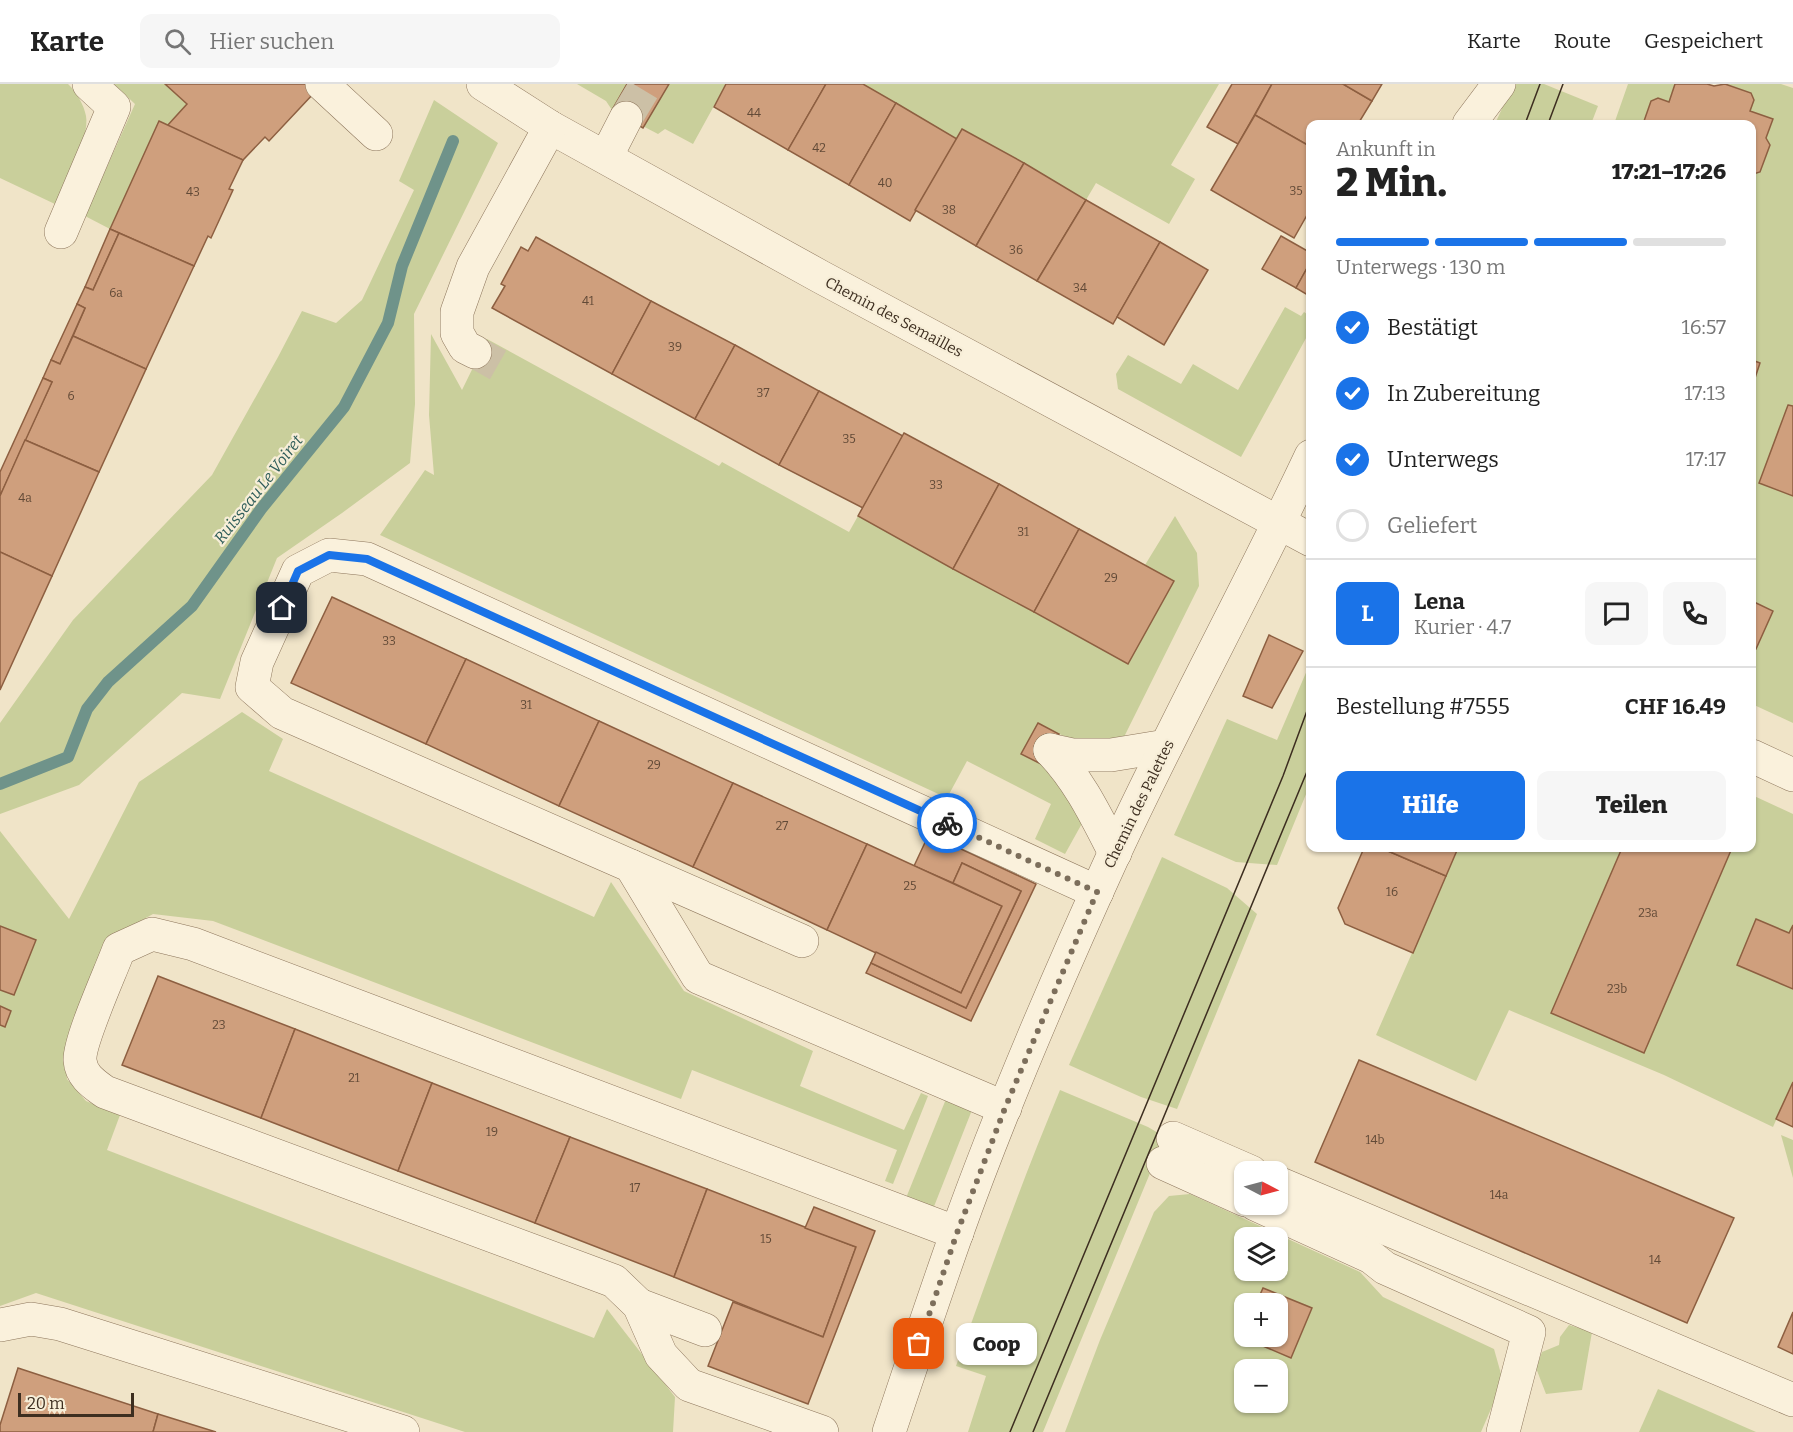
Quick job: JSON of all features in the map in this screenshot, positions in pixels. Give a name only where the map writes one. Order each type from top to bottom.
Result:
[{"type":"street","points":[[61,232],[114,107],[89,84]]},
{"type":"street","points":[[322,84],[376,134]]},
{"type":"street","name":"Chemin des Semailles","points":[[483,84],[550,127],[821,277],[1306,537]]},
{"type":"street","points":[[1460,120],[1470,84]]},
{"type":"street","points":[[1472,120],[1499,84]]},
{"type":"street","points":[[606,157],[626,118]]},
{"type":"street","points":[[475,352],[465,347],[457,333],[457,312],[473,267],[550,127]]},
{"type":"street","name":"Chemin des Palettes","points":[[889,1432],[957,1233],[1005,1108],[1097,892],[1166,746],[1280,523],[1306,467]]},
{"type":"street","points":[[802,941],[282,713],[252,687],[257,662],[298,571],[329,555],[367,559],[1097,892]]},
{"type":"street","points":[[1115,853],[1090,804],[1067,767],[1050,750],[1111,756],[1166,746]]},
{"type":"street","points":[[1756,758],[1793,775]]},
{"type":"street","points":[[631,866],[698,977],[1005,1108]]},
{"type":"street","points":[[822,1432],[689,1385],[661,1355],[639,1305],[614,1281],[105,1092],[87,1079],[80,1060],[84,1039],[119,949],[152,934],[194,944],[957,1233]]},
{"type":"street","points":[[1234,1168],[1168,1151],[1234,1193]]},
{"type":"street","points":[[1288,1187],[1793,1400]]},
{"type":"street","points":[[1279,1215],[1371,1257],[1385,1268],[1529,1332]]},
{"type":"street","points":[[1503,1432],[1529,1332],[1544,1296]]},
{"type":"street","points":[[639,1305],[705,1330]]},
{"type":"street","points":[[0,1325],[31,1318],[60,1324],[403,1432]]},
{"type":"green space","points":[[0,84],[68,84],[82,103],[86,116],[84,136],[57,205],[0,178]]},
{"type":"green space","points":[[114,84],[165,84],[187,104],[167,126],[159,122],[110,229],[85,216],[135,104]]},
{"type":"green space","points":[[577,84],[726,84],[693,144],[665,129],[658,134],[612,110],[606,101]]},
{"type":"green space","points":[[863,84],[1219,84],[1171,165],[1195,179],[1169,224],[1096,183],[1086,200],[962,129],[957,139]]},
{"type":"green space","points":[[1513,84],[1544,84],[1598,106],[1593,120],[1497,120]]},
{"type":"green space","points":[[1628,84],[1675,84],[1669,102],[1658,98],[1651,101],[1644,120],[1615,120]]},
{"type":"green space","points":[[1725,84],[1781,84],[1793,88],[1793,723],[1756,706],[1756,173],[1760,172],[1770,146],[1766,138],[1773,119],[1750,111],[1751,93]]},
{"type":"green space","points":[[434,100],[498,143],[414,314],[415,404],[410,463],[277,558],[220,699],[182,693],[79,785],[0,814],[0,723],[73,620],[212,475],[302,311],[336,323],[362,300],[414,190],[399,181]]},
{"type":"green space","points":[[1285,307],[1301,316],[1304,312],[1306,313],[1306,338],[1241,457],[1118,389],[1116,374],[1128,355],[1181,384],[1193,364],[1238,390]]},
{"type":"green space","points":[[431,334],[462,390],[487,339],[719,466],[722,462],[849,532],[858,516],[1128,664],[1174,581],[1145,565],[1175,516],[1197,553],[1199,586],[1123,739],[1086,744],[1059,734],[1043,765],[1085,818],[1065,854],[1035,839],[1051,804],[967,761],[947,798],[380,535],[425,470],[434,475],[429,415]]},
{"type":"green space","points":[[1306,673],[1306,794],[1277,865],[1236,862],[1174,835],[1227,719],[1277,740]]},
{"type":"green space","points":[[242,712],[283,739],[269,771],[594,917],[611,882],[684,991],[813,1051],[800,1086],[904,1130],[921,1093],[928,1096],[893,1184],[885,1181],[897,1150],[692,1070],[681,1099],[213,921],[153,914],[110,938],[65,1054],[67,1079],[86,1101],[120,1115],[107,1150],[594,1338],[607,1309],[675,1397],[673,1432],[465,1432],[36,1293],[0,1306],[0,831],[69,919],[139,782]]},
{"type":"green space","points":[[1756,797],[1793,814],[1793,1082],[1773,1127],[1664,1075],[1509,1010],[1476,1081],[1376,1035],[1456,852],[1756,852]]},
{"type":"green space","points":[[1162,857],[1227,888],[1257,914],[1177,1109],[1141,1097],[1069,1065]]},
{"type":"green space","points":[[1060,1090],[1148,1127],[1165,1137],[1043,1432],[968,1432],[986,1376],[956,1366],[1019,1193]]},
{"type":"green space","points":[[946,1099],[972,1110],[933,1209],[906,1198]]},
{"type":"green space","points":[[1781,1135],[1793,1140],[1793,1178]]},
{"type":"green space","points":[[1190,1194],[1262,1227],[1234,1227],[1234,1281],[1288,1281],[1288,1239],[1360,1272],[1383,1297],[1494,1349],[1503,1381],[1481,1432],[1065,1432],[1100,1340],[1154,1212],[1169,1196]]},
{"type":"green space","points":[[1569,1325],[1592,1332],[1582,1390],[1546,1394],[1536,1368],[1542,1352],[1559,1345],[1560,1337]]},
{"type":"green space","points":[[1658,1389],[1756,1432],[1639,1432]]},
{"type":"building","points":[[165,84],[305,84],[314,93],[269,141],[265,137],[243,160],[167,126],[187,104]]},
{"type":"building","points":[[627,84],[669,84],[643,128],[612,110]]},
{"type":"building","points":[[726,84],[826,84],[788,150],[714,107]]},
{"type":"building","points":[[826,84],[863,84],[896,103],[849,185],[788,150]]},
{"type":"building","points":[[1232,84],[1272,84],[1238,144],[1207,127]]},
{"type":"building","points":[[1272,84],[1343,84],[1372,101],[1360,120],[1306,120],[1306,144],[1255,115]]},
{"type":"building","points":[[1343,84],[1382,84],[1372,101]]},
{"type":"building","points":[[1675,84],[1714,86],[1725,84],[1751,93],[1754,100],[1750,111],[1773,119],[1766,138],[1770,145],[1760,172],[1756,173],[1756,120],[1644,120],[1651,101],[1658,98],[1669,102]]},
{"type":"building","points":[[896,103],[957,139],[910,221],[849,185]]},
{"type":"building","points":[[1255,115],[1306,144],[1306,217],[1294,238],[1211,190]]},
{"type":"building","points":[[159,121],[243,160],[229,189],[233,190],[211,238],[208,236],[194,266],[110,229]]},
{"type":"building","points":[[962,129],[1024,163],[976,246],[915,210]]},
{"type":"building","points":[[1024,163],[1086,200],[1037,281],[976,246]]},
{"type":"building","points":[[1086,200],[1160,242],[1113,324],[1037,281]]},
{"type":"building","points":[[110,229],[119,233],[93,290],[85,287]]},
{"type":"building","points":[[119,233],[194,266],[146,369],[73,336],[85,308],[77,304],[85,287],[93,290]]},
{"type":"building","points":[[1281,236],[1306,250],[1306,270],[1296,288],[1262,269]]},
{"type":"building","points":[[536,237],[651,301],[612,374],[492,308],[505,286],[501,284],[521,247],[528,251]]},
{"type":"building","points":[[1160,242],[1208,270],[1164,345],[1117,317]]},
{"type":"building","points":[[1306,270],[1306,294],[1296,288]]},
{"type":"building","points":[[651,301],[735,345],[695,419],[612,374]]},
{"type":"building","points":[[77,304],[85,308],[60,364],[51,360]]},
{"type":"building","points":[[73,336],[146,369],[99,472],[25,440],[52,382],[43,378],[51,360],[60,364]]},
{"type":"building","points":[[735,345],[819,391],[779,465],[695,419]]},
{"type":"building","points":[[1756,362],[1760,363],[1756,375]]},
{"type":"building","points":[[43,378],[52,382],[0,496],[0,472]]},
{"type":"building","points":[[819,391],[903,436],[863,508],[779,465]]},
{"type":"building","points":[[1788,405],[1793,406],[1793,496],[1759,483]]},
{"type":"building","points":[[904,433],[999,484],[953,569],[858,516]]},
{"type":"building","points":[[25,440],[99,472],[52,576],[0,552],[0,496]]},
{"type":"building","points":[[999,484],[1079,529],[1034,612],[953,569]]},
{"type":"building","points":[[1079,529],[1174,581],[1128,664],[1034,612]]},
{"type":"building","points":[[0,552],[52,576],[0,690]]},
{"type":"building","points":[[332,597],[466,659],[426,744],[291,683]]},
{"type":"building","points":[[1756,603],[1773,611],[1756,649]]},
{"type":"building","points":[[1269,635],[1303,651],[1272,708],[1243,696]]},
{"type":"building","points":[[466,659],[599,721],[559,806],[426,744]]},
{"type":"building","points":[[599,721],[733,783],[693,867],[559,806]]},
{"type":"building","points":[[1038,723],[1059,734],[1043,765],[1021,754]]},
{"type":"building","points":[[733,783],[867,844],[827,930],[693,867]]},
{"type":"building","points":[[929,834],[1036,884],[971,1021],[866,973],[871,963],[966,1008],[1021,891],[962,863],[953,883],[914,866]]},
{"type":"building","points":[[867,844],[1002,906],[961,993],[827,930]]},
{"type":"building","points":[[1362,852],[1390,852],[1446,876],[1413,953],[1345,924],[1338,908]]},
{"type":"building","points":[[1390,852],[1456,852],[1446,876]]},
{"type":"building","points":[[1620,852],[1730,852],[1644,1053],[1551,1013]]},
{"type":"building","points":[[962,863],[1021,891],[966,1008],[871,963],[876,952],[961,993],[1002,906],[953,883]]},
{"type":"building","points":[[1756,919],[1789,933],[1793,925],[1793,989],[1737,965]]},
{"type":"building","points":[[0,926],[36,940],[14,995],[0,990]]},
{"type":"building","points":[[158,976],[295,1029],[261,1118],[122,1065]]},
{"type":"building","points":[[0,1006],[11,1011],[5,1027],[0,1025]]},
{"type":"building","points":[[295,1029],[432,1083],[398,1171],[261,1118]]},
{"type":"building","points":[[1359,1060],[1734,1218],[1687,1323],[1315,1162]]},
{"type":"building","points":[[1793,1082],[1793,1127],[1776,1119]]},
{"type":"building","points":[[432,1083],[570,1137],[535,1223],[398,1171]]},
{"type":"building","points":[[570,1137],[707,1189],[674,1277],[535,1223]]},
{"type":"building","points":[[707,1189],[856,1247],[823,1337],[674,1277]]},
{"type":"building","points":[[814,1207],[875,1231],[808,1404],[708,1366],[733,1302],[823,1337],[856,1247],[805,1228]]},
{"type":"building","points":[[1263,1288],[1275,1293],[1261,1293]]},
{"type":"building","points":[[1288,1298],[1312,1308],[1291,1358],[1265,1347],[1288,1347]]},
{"type":"building","points":[[1793,1312],[1793,1354],[1778,1347]]},
{"type":"building","points":[[18,1368],[158,1414],[153,1432],[0,1432],[0,1425]]},
{"type":"building","points":[[158,1414],[216,1432],[153,1432]]},
{"type":"waterway","name":"Ruisseau Le Voiret","points":[[0,784],[68,757],[87,709],[108,682],[192,606],[261,509],[344,407],[388,323],[402,266],[453,141]]},
{"type":"tunnel","points":[[626,118],[644,88]]},
{"type":"tunnel","points":[[475,352],[498,365]]},
{"type":"tram line","points":[[1526,120],[1540,84]]},
{"type":"tram line","points":[[1550,120],[1563,84]]},
{"type":"tram line","points":[[1010,1432],[1283,776],[1306,714]]},
{"type":"tram line","points":[[1033,1432],[1306,774]]},
{"type":"way so far","points":[[919,1344],[957,1233],[1005,1108],[1097,892],[947,823]]},
{"type":"place","name":"Coop","points":[[919,1344]]},
{"type":"route","points":[[282,608],[298,571],[329,555],[367,559],[947,823]]}]
